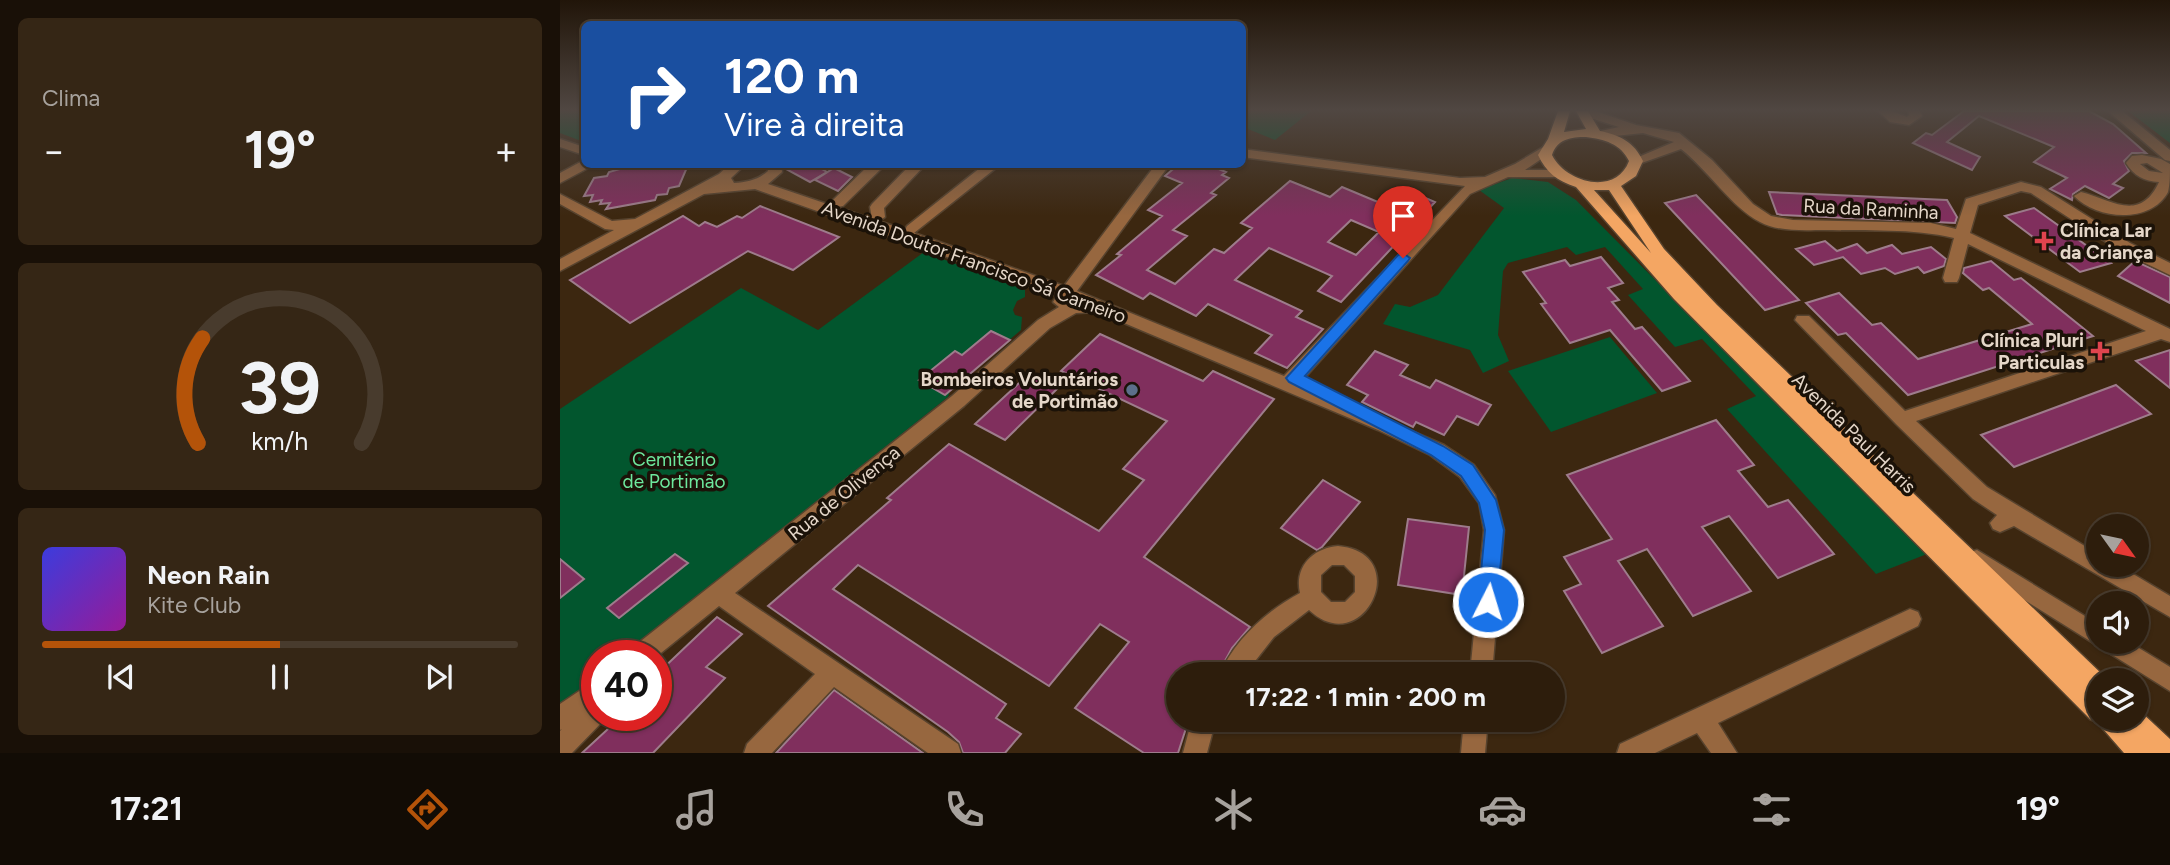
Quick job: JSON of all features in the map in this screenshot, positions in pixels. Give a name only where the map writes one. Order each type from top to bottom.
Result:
[{"type":"main road","points":[[1549,146],[1545,150],[1548,165],[1557,174],[1581,184],[1612,184],[1628,178],[1633,173],[1636,162],[1625,146]]},
{"type":"main road","name":"Avenida Paul Harris","points":[[1581,184],[1698,313],[2086,699]]},
{"type":"main road","name":"Avenida Paul Harris","points":[[1612,184],[1640,228],[1679,275],[1762,360],[2086,674]]},
{"type":"main road","points":[[2119,731],[2141,753]]},
{"type":"main road","points":[[2144,731],[2166,753]]},
{"type":"street","points":[[1636,162],[1676,146]]},
{"type":"street","name":"Rua da Raminha","points":[[1688,146],[1748,207],[1767,220],[1793,225],[1931,228],[1964,236],[2166,334]]},
{"type":"street","points":[[560,150],[581,153]]},
{"type":"street","points":[[1289,381],[1456,199],[1465,191],[1545,150]]},
{"type":"street","points":[[1660,153],[1693,156],[1707,163]]},
{"type":"street","points":[[1246,154],[1460,182],[1498,176],[1557,174]]},
{"type":"street","points":[[560,179],[581,156]]},
{"type":"street","points":[[560,266],[670,206],[727,182],[736,168]]},
{"type":"street","points":[[838,203],[874,168]]},
{"type":"street","points":[[878,217],[877,206],[915,168]]},
{"type":"street","points":[[912,229],[990,168]]},
{"type":"street","points":[[1044,324],[1160,168]]},
{"type":"street","points":[[2081,196],[2110,210],[2137,211],[2164,188],[2170,174]]},
{"type":"street","points":[[727,182],[739,188],[767,175]]},
{"type":"street","name":"Avenida Doutor Francisco Sá Carneiro","points":[[767,175],[1042,279]]},
{"type":"street","name":"Avenida Doutor Francisco Sá Carneiro","points":[[767,175],[1070,290],[1289,381],[1437,450],[1467,471],[1488,500],[1494,530],[1482,662]]},
{"type":"street","points":[[1434,178],[1454,185],[1458,190],[1456,199]]},
{"type":"street","points":[[858,184],[863,195],[889,195]]},
{"type":"street","points":[[1951,278],[1971,202],[2021,186],[2036,190],[2125,247],[2170,270]]},
{"type":"street","points":[[560,198],[610,226],[631,224],[655,214]]},
{"type":"street","points":[[595,247],[609,235],[610,226]]},
{"type":"street","points":[[1044,324],[1052,299],[1042,279],[1067,279],[1091,262]]},
{"type":"street","name":"Avenida Doutor Francisco Sá Carneiro","points":[[1070,290],[1110,311],[1289,381]]},
{"type":"street","points":[[1044,324],[1074,307],[1110,311]]},
{"type":"street","points":[[1803,320],[2008,520],[2086,559]]},
{"type":"street","name":"Rua de Olivença","points":[[661,640],[958,401],[1044,324]]},
{"type":"street","points":[[1902,419],[2166,334]]},
{"type":"street","points":[[1930,521],[1979,561],[2086,628]]},
{"type":"street","points":[[2121,578],[2170,607]]},
{"type":"street","points":[[719,594],[949,753]]},
{"type":"street","points":[[1241,662],[1286,610],[1311,598]]},
{"type":"street","points":[[668,640],[693,615]]},
{"type":"street","points":[[1629,753],[1910,619]]},
{"type":"street","points":[[2129,654],[2167,677]]},
{"type":"street","points":[[756,753],[832,672]]},
{"type":"street","points":[[560,719],[581,703]]},
{"type":"street","points":[[1702,719],[1725,753]]},
{"type":"street","points":[[560,748],[581,727]]},
{"type":"street","points":[[1195,753],[1201,732]]},
{"type":"street","points":[[1473,753],[1475,732]]},
{"type":"green space","points":[[1512,178],[1548,182],[1576,200],[1927,554],[1876,574],[1727,409],[1756,396],[1702,339],[1675,347],[1628,295],[1643,289],[1605,247],[1576,255],[1567,247],[1508,263],[1503,271],[1498,335],[1509,361],[1483,373],[1470,350],[1383,324],[1395,304],[1410,307],[1438,295],[1504,208],[1479,190]]},
{"type":"green space","name":"Cemitério de Portimão","points":[[924,252],[1025,290],[1025,297],[1017,301],[1013,310],[1015,315],[1022,317],[1021,330],[950,391],[948,397],[643,640],[581,640],[581,690],[560,706],[560,409],[741,288],[818,330]]},
{"type":"green space","points":[[1610,337],[1657,393],[1551,432],[1508,371]]},
{"type":"building","points":[[1920,146],[1956,146],[1980,157],[1972,170]]},
{"type":"building","points":[[2052,146],[2138,146],[2146,153],[2132,153],[2124,161],[2129,171],[2113,184],[2123,188],[2109,198],[2085,186],[2073,194],[2072,200],[2050,189],[2067,178],[2034,162],[2054,147]]},
{"type":"building","points":[[623,168],[687,168],[679,186],[669,188],[667,194],[657,195],[655,200],[606,209],[610,203],[600,204],[602,200],[590,202],[593,195],[584,196],[594,178],[607,176],[609,172]]},
{"type":"building","points":[[784,168],[820,168],[827,172],[810,182]]},
{"type":"building","points":[[834,168],[852,177],[838,191],[815,180]]},
{"type":"building","points":[[1174,168],[1216,168],[1226,172],[1222,175],[1229,178],[1211,193],[1216,195],[1173,230],[1187,236],[1147,270],[1175,284],[1214,249],[1224,253],[1252,228],[1241,223],[1290,181],[1330,197],[1342,187],[1397,210],[1414,193],[1435,202],[1341,302],[1318,291],[1332,276],[1269,248],[1235,280],[1302,311],[1296,317],[1323,329],[1287,368],[1255,353],[1272,335],[1208,304],[1196,316],[1150,293],[1143,299],[1096,275],[1162,216],[1148,210],[1182,183],[1165,176]],"holes":[[[1351,220],[1379,232],[1356,255],[1328,242]]]},
{"type":"building","points":[[1769,192],[1947,200],[1957,217],[1955,223],[1782,215],[1777,214]]},
{"type":"building","points":[[1696,195],[1799,300],[1765,310],[1665,203]]},
{"type":"building","points":[[760,206],[839,237],[793,270],[748,251],[630,323],[570,280],[683,216],[699,226],[705,222],[717,227],[737,216],[742,218]]},
{"type":"building","points":[[2034,208],[2111,263],[2080,272],[2005,216]]},
{"type":"building","points":[[1825,241],[1837,251],[1857,244],[1867,253],[1892,245],[1902,254],[1931,247],[1946,259],[1944,266],[1924,273],[1918,267],[1895,274],[1885,268],[1861,274],[1843,257],[1814,265],[1796,249]]},
{"type":"building","points":[[1601,257],[1623,283],[1608,288],[1619,300],[1612,302],[1635,329],[1642,327],[1690,381],[1662,391],[1610,330],[1570,343],[1541,304],[1546,303],[1523,272],[1565,260],[1570,266]]},
{"type":"building","points":[[1991,261],[2014,280],[2021,278],[2093,336],[1908,395],[1846,333],[1838,335],[1806,303],[1839,293],[1872,325],[1881,323],[1918,359],[2032,324],[1989,288],[1983,290],[1963,273],[1964,268]]},
{"type":"building","points":[[2135,261],[2170,277],[2170,303],[2118,276]]},
{"type":"building","points":[[991,331],[1010,340],[945,395],[919,380],[955,351],[962,355]]},
{"type":"building","points":[[1100,334],[1203,381],[1213,371],[1274,399],[1144,557],[1250,627],[1232,648],[1224,662],[1166,662],[1166,732],[1185,732],[1178,753],[1144,753],[1075,708],[1129,642],[1100,624],[1049,686],[858,565],[833,589],[1006,704],[996,718],[1021,734],[1005,753],[963,753],[959,742],[948,732],[768,606],[891,500],[887,498],[949,444],[1099,531],[1144,480],[1123,469],[1167,421],[1061,371]]},
{"type":"building","points":[[2170,350],[2170,388],[2136,361]]},
{"type":"building","points":[[1375,351],[1408,365],[1400,375],[1430,388],[1436,380],[1491,405],[1478,425],[1457,416],[1444,435],[1416,422],[1413,427],[1362,402],[1368,395],[1347,385]]},
{"type":"building","points":[[1030,373],[1059,387],[1005,440],[975,424]]},
{"type":"building","points":[[2116,385],[2151,414],[2014,467],[1981,435]]},
{"type":"building","points":[[1716,420],[1754,465],[1738,471],[1768,507],[1788,500],[1834,554],[1778,578],[1729,516],[1702,527],[1751,591],[1693,616],[1647,549],[1618,561],[1663,626],[1602,653],[1564,591],[1581,584],[1564,557],[1612,539],[1567,475]]},
{"type":"building","points":[[1323,480],[1360,502],[1317,550],[1281,528]]},
{"type":"building","points":[[1408,519],[1469,527],[1462,595],[1398,585]]},
{"type":"building","points":[[675,554],[688,563],[619,618],[607,608]]},
{"type":"building","points":[[560,559],[584,579],[560,598]]},
{"type":"building","points":[[717,617],[742,634],[706,667],[725,678],[653,753],[582,753],[606,731],[672,731],[672,660]]},
{"type":"building","points":[[834,690],[923,753],[776,753]]},
{"type":"place","name":"Clínica Lar da Criança","points":[[2044,241]]},
{"type":"place","name":"Clínica Pluri Particulas","points":[[2100,351]]},
{"type":"place","name":"Bombeiros Voluntários de Portimão","points":[[1132,390]]},
{"type":"route","points":[[1403,258],[1294,378],[1437,450],[1467,471],[1488,500],[1494,530],[1488,602]]}]
